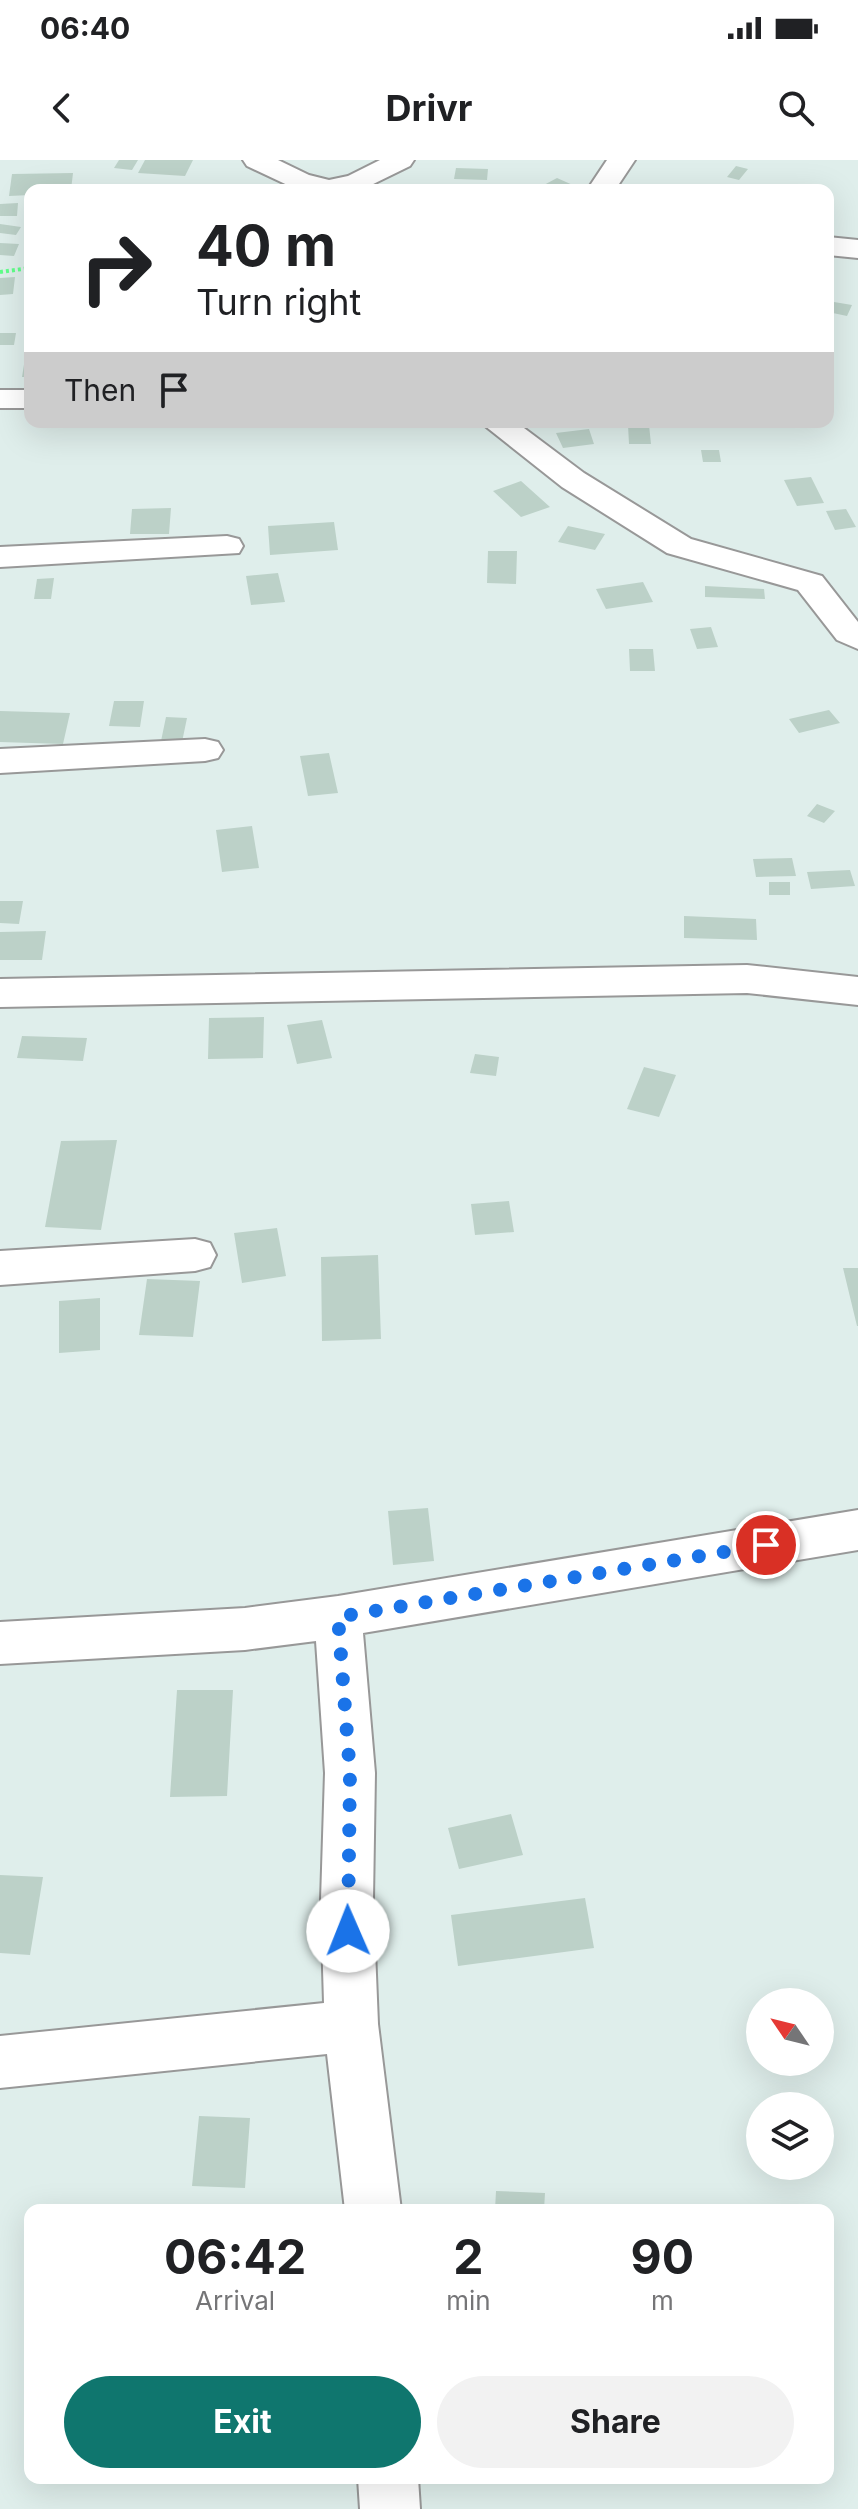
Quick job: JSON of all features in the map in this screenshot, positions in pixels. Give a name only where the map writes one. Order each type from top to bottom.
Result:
[{"type":"street","points":[[257,160],[308,184]]},
{"type":"street","points":[[358,184],[400,160]]},
{"type":"street","points":[[605,184],[621,160]]},
{"type":"street","points":[[834,247],[858,249]]},
{"type":"street","points":[[0,399],[24,399]]},
{"type":"street","points":[[504,428],[573,480],[679,546],[810,583],[849,633],[858,639]]},
{"type":"street","points":[[0,557],[227,546]]},
{"type":"street","points":[[0,761],[205,750]]},
{"type":"street","points":[[0,993],[747,979],[858,991]]},
{"type":"street","points":[[0,1268],[195,1255]]},
{"type":"street","points":[[0,1643],[245,1629],[338,1617],[858,1530]]},
{"type":"street","points":[[338,1617],[350,1773],[347,1900],[351,2024],[372,2204]]},
{"type":"street","points":[[0,2062],[311,2031],[351,2024]]},
{"type":"street","points":[[388,2484],[390,2509]]},
{"type":"path","points":[[0,272],[24,269]]},
{"type":"building","points":[[119,160],[138,160],[132,170],[114,168]]},
{"type":"building","points":[[145,160],[193,160],[185,176],[138,173]]},
{"type":"building","points":[[736,166],[748,169],[739,180],[727,177]]},
{"type":"building","points":[[456,168],[488,169],[487,180],[454,179]]},
{"type":"building","points":[[73,173],[72,184],[24,184],[24,195],[9,196],[12,174]]},
{"type":"building","points":[[557,178],[570,184],[546,184]]},
{"type":"building","points":[[18,203],[17,216],[0,216],[0,204]]},
{"type":"building","points":[[0,224],[21,227],[16,235],[0,233]]},
{"type":"building","points":[[0,243],[19,244],[14,256],[0,255]]},
{"type":"building","points":[[15,277],[13,294],[0,295],[0,278]]},
{"type":"building","points":[[834,302],[852,305],[847,316],[834,313]]},
{"type":"building","points":[[0,333],[16,333],[14,345],[0,345]]},
{"type":"building","points":[[628,428],[649,428],[651,444],[629,444]]},
{"type":"building","points":[[589,429],[594,444],[563,448],[556,433]]},
{"type":"building","points":[[701,450],[719,450],[721,462],[703,462]]},
{"type":"building","points":[[811,477],[824,503],[797,506],[784,480]]},
{"type":"building","points":[[521,481],[550,507],[521,517],[493,491]]},
{"type":"building","points":[[171,508],[169,534],[130,534],[132,509]]},
{"type":"building","points":[[846,509],[856,527],[835,530],[826,511]]},
{"type":"building","points":[[334,522],[338,550],[270,555],[268,526]]},
{"type":"building","points":[[568,526],[605,534],[595,550],[558,542]]},
{"type":"building","points":[[488,551],[517,551],[516,584],[487,583]]},
{"type":"building","points":[[278,573],[285,602],[251,605],[246,576]]},
{"type":"building","points":[[54,578],[51,599],[34,599],[37,579]]},
{"type":"building","points":[[643,582],[653,602],[606,609],[596,589]]},
{"type":"building","points":[[705,586],[764,589],[765,599],[705,597]]},
{"type":"building","points":[[711,627],[718,647],[697,649],[690,629]]},
{"type":"building","points":[[629,649],[653,649],[655,671],[630,671]]},
{"type":"building","points":[[114,701],[144,701],[140,727],[109,726]]},
{"type":"building","points":[[829,710],[840,723],[799,733],[789,719]]},
{"type":"building","points":[[0,711],[70,713],[63,744],[0,742]]},
{"type":"building","points":[[166,717],[187,718],[182,742],[161,741]]},
{"type":"building","points":[[329,753],[338,793],[308,796],[300,756]]},
{"type":"building","points":[[817,804],[835,811],[824,823],[807,816]]},
{"type":"building","points":[[252,826],[259,868],[222,872],[216,830]]},
{"type":"building","points":[[792,858],[796,876],[756,877],[753,859]]},
{"type":"building","points":[[850,870],[855,886],[811,889],[807,872]]},
{"type":"building","points":[[769,882],[790,882],[790,895],[769,895]]},
{"type":"building","points":[[0,901],[23,901],[19,924],[0,923]]},
{"type":"building","points":[[684,916],[756,919],[757,940],[684,938]]},
{"type":"building","points":[[46,931],[42,960],[0,960],[0,932]]},
{"type":"building","points":[[264,1017],[263,1058],[208,1059],[209,1018]]},
{"type":"building","points":[[322,1020],[332,1058],[297,1064],[287,1025]]},
{"type":"building","points":[[22,1036],[87,1038],[83,1061],[17,1058]]},
{"type":"building","points":[[475,1054],[499,1057],[496,1076],[470,1073]]},
{"type":"building","points":[[644,1067],[676,1075],[659,1117],[627,1109]]},
{"type":"building","points":[[117,1140],[101,1230],[45,1227],[61,1141]]},
{"type":"building","points":[[509,1201],[514,1232],[475,1235],[471,1204]]},
{"type":"building","points":[[277,1228],[286,1276],[242,1283],[234,1233]]},
{"type":"building","points":[[378,1255],[381,1339],[322,1341],[321,1257]]},
{"type":"building","points":[[843,1268],[858,1268],[858,1326],[857,1326]]},
{"type":"building","points":[[147,1279],[200,1281],[193,1337],[139,1335]]},
{"type":"building","points":[[100,1298],[100,1350],[59,1353],[59,1301]]},
{"type":"building","points":[[428,1508],[434,1561],[393,1565],[388,1511]]},
{"type":"building","points":[[177,1690],[233,1690],[227,1796],[170,1797]]},
{"type":"building","points":[[511,1814],[523,1855],[459,1869],[448,1828]]},
{"type":"building","points":[[0,1875],[43,1877],[30,1955],[0,1953]]},
{"type":"building","points":[[585,1898],[594,1948],[458,1966],[451,1915]]},
{"type":"building","points":[[199,2116],[250,2118],[245,2188],[192,2186]]},
{"type":"building","points":[[496,2191],[545,2193],[544,2204],[495,2204]]},
{"type":"route","points":[[348,1931],[350,1773],[338,1617],[766,1545]]}]
